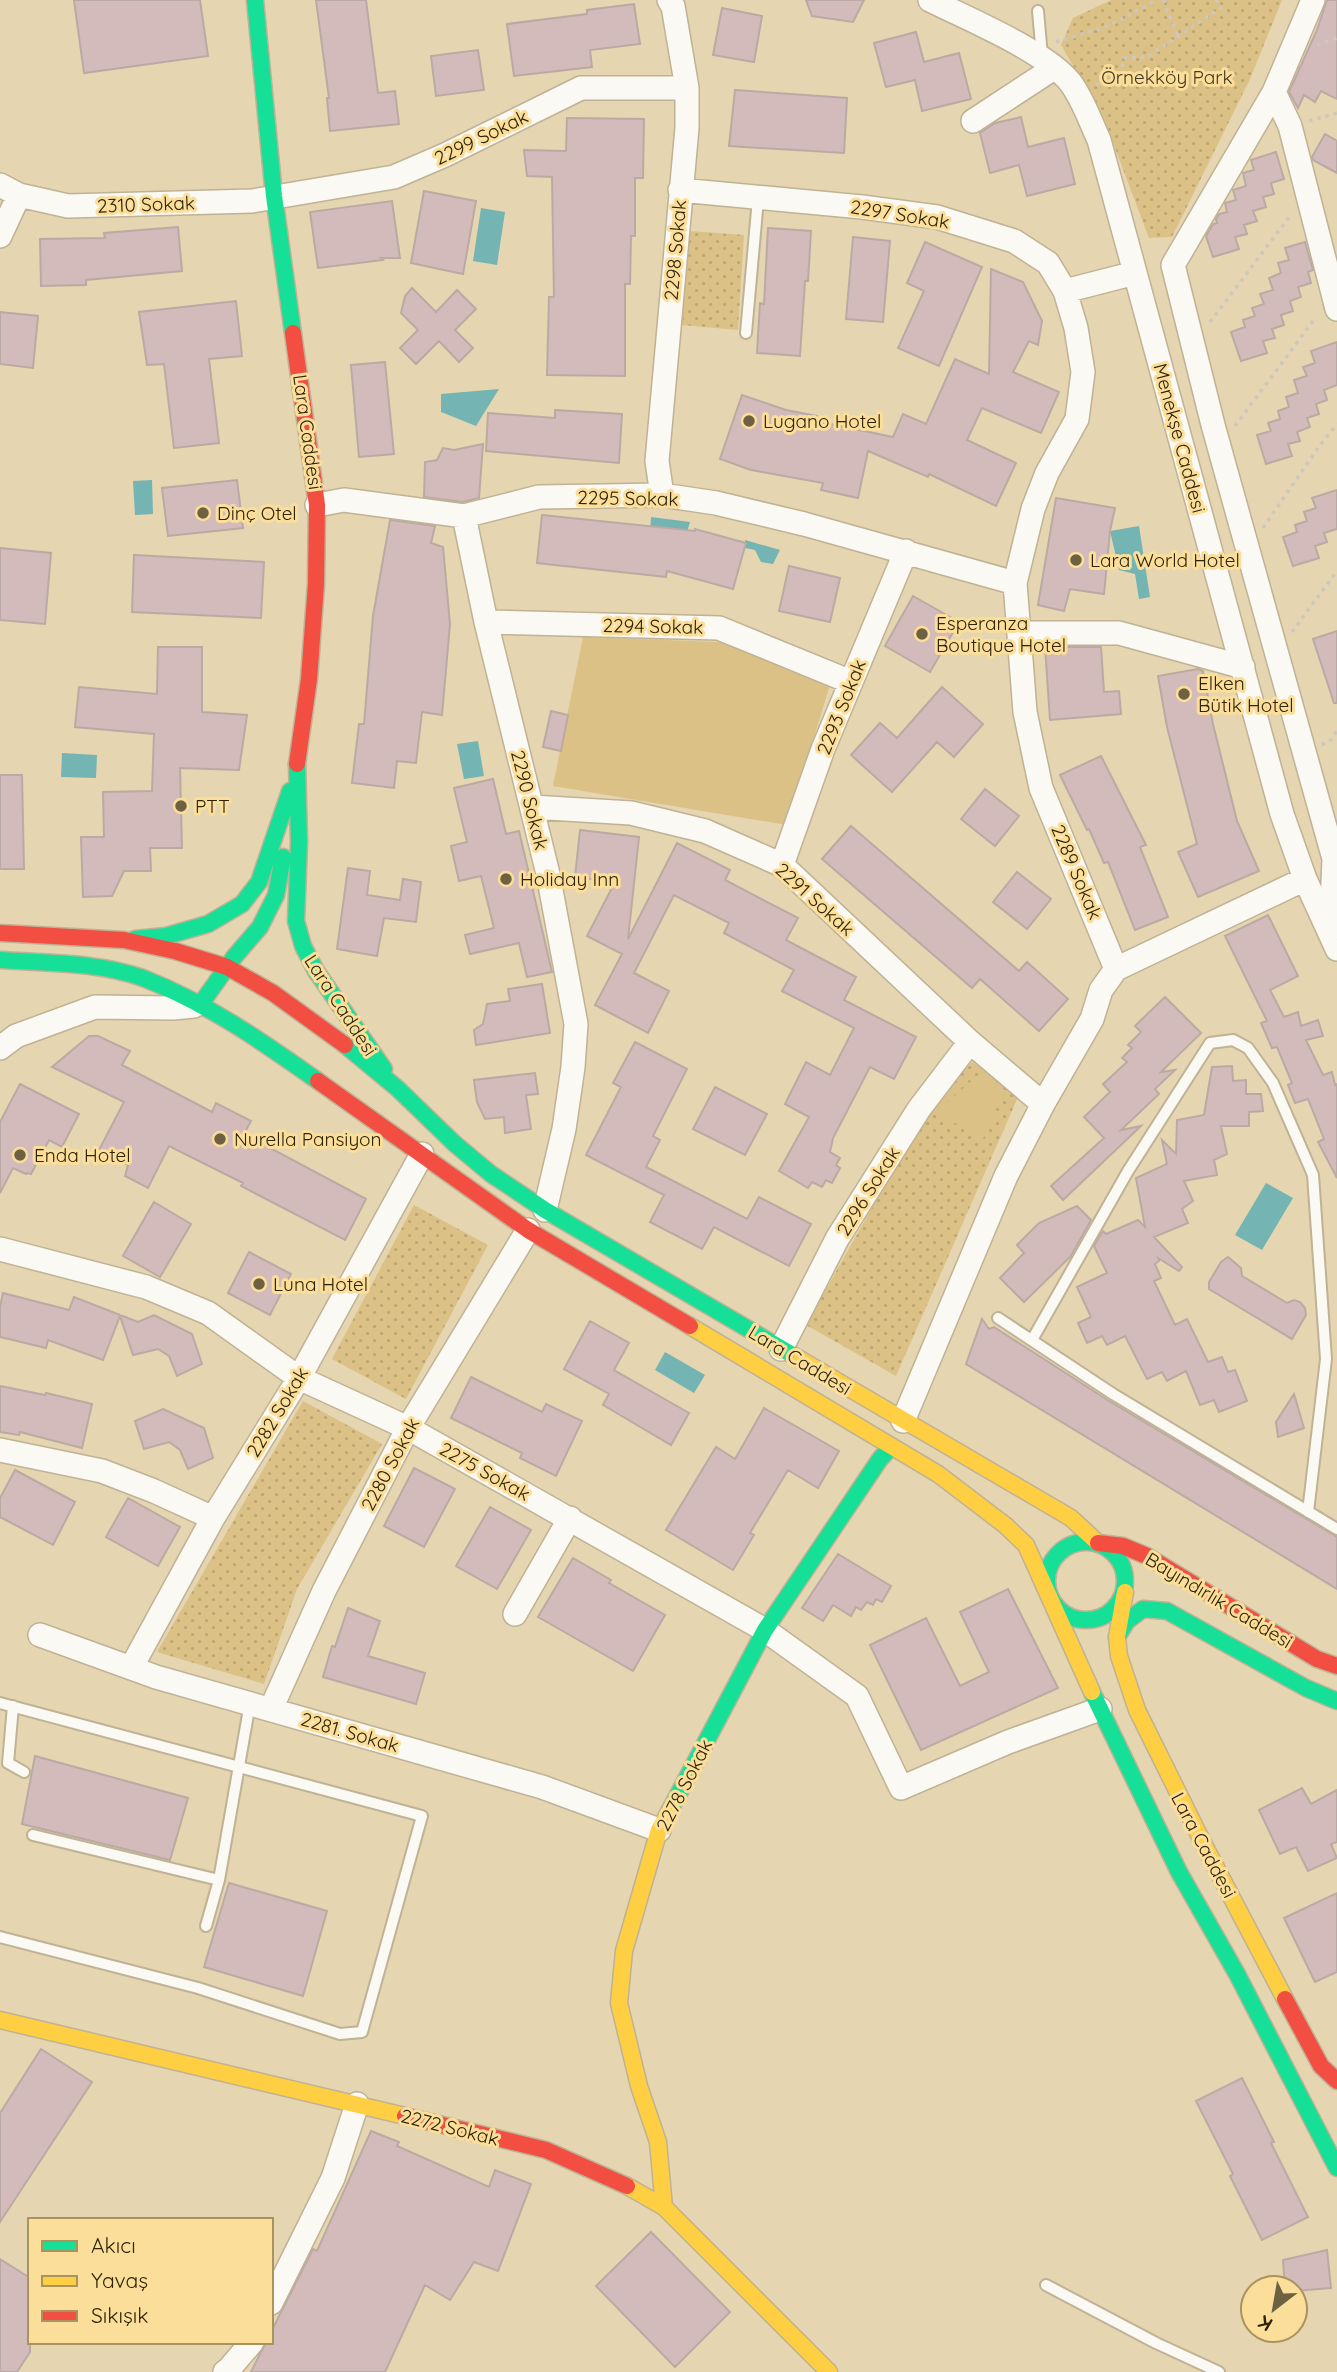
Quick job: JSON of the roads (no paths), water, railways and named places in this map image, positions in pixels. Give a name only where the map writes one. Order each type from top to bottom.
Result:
[{"type":"street","name":"Lara Caddesi","points":[[255,0],[274,197],[317,505],[316,584],[309,679],[296,773],[299,842],[296,920],[303,946],[316,971],[397,1088],[473,1159],[545,1210],[1071,1518],[1098,1543]]},
{"type":"street","name":"Menekşe Caddesi","points":[[930,0],[1046,58],[1078,94],[1099,140],[1282,814],[1305,879],[1334,941]]},
{"type":"street","points":[[1313,0],[1274,92],[1173,265],[1219,447],[1334,859],[1334,941]]},
{"type":"street","name":"2298 Sokak","points":[[662,495],[657,461],[687,128],[687,88],[672,2]]},
{"type":"street","points":[[973,121],[1046,58]]},
{"type":"street","name":"2299 Sokak","points":[[274,197],[394,177],[581,89],[687,88]]},
{"type":"street","points":[[1274,92],[1290,126],[1335,302]]},
{"type":"street","name":"2310 Sokak","points":[[0,236],[10,190],[68,206],[252,201],[274,197]]},
{"type":"street","name":"2297 Sokak","points":[[680,190],[862,207],[937,217],[1014,241],[1048,263],[1065,291]]},
{"type":"street","points":[[1065,291],[1135,273]]},
{"type":"street","name":"2289 Sokak","points":[[1065,291],[1076,328],[1083,372],[1077,419],[1047,473],[1033,509],[1015,583],[1025,712],[1041,788],[1116,969]]},
{"type":"street","name":"2295 Sokak","points":[[317,505],[344,500],[464,516],[539,497],[662,495],[716,503],[906,551],[1015,583]]},
{"type":"street","name":"2290 Sokak","points":[[464,516],[486,622],[548,874],[576,1024],[564,1129],[545,1210]]},
{"type":"street","name":"2293 Sokak","points":[[782,865],[823,749],[906,551]]},
{"type":"street","name":"2294 Sokak","points":[[486,622],[719,628],[851,682]]},
{"type":"street","points":[[1020,633],[1119,633],[1243,667]]},
{"type":"street","points":[[0,933],[124,940],[166,936],[208,924],[242,904],[259,882],[296,773]]},
{"type":"street","points":[[0,1048],[16,1036],[95,1007],[173,1008],[200,1005],[260,927],[276,895],[296,773]]},
{"type":"street","name":"2291 Sokak","points":[[532,807],[643,816],[705,831],[782,865],[970,1042],[1043,1104]]},
{"type":"street","points":[[903,1421],[1006,1176],[1043,1104],[1092,1019],[1101,990],[1116,969],[1305,879]]},
{"type":"street","points":[[124,940],[175,951],[227,967],[273,993],[332,1034],[397,1088]]},
{"type":"street","points":[[0,960],[72,964],[111,971],[142,978],[200,1005],[257,1038],[528,1230],[948,1481],[1007,1524],[1026,1545],[1178,1872],[1237,1974],[1337,2167]]},
{"type":"street","name":"2296 Sokak","points":[[781,1349],[845,1227],[919,1109],[970,1042]]},
{"type":"street","name":"2282 Sokak","points":[[131,1668],[213,1518],[299,1378],[422,1154]]},
{"type":"street","name":"2280 Sokak","points":[[261,1706],[408,1428],[528,1230]]},
{"type":"street","name":"2275 Sokak","points":[[0,1249],[146,1287],[208,1314],[299,1378],[408,1428],[765,1630],[857,1696],[901,1788],[1008,1742],[1100,1709]]},
{"type":"street","name":"2278 Sokak","points":[[664,2207],[657,2141],[639,2086],[619,2003],[624,1951],[659,1830],[765,1630],[880,1459],[891,1447]]},
{"type":"street","points":[[0,1450],[102,1471],[155,1491],[213,1518]]},
{"type":"street","points":[[515,1614],[570,1518]]},
{"type":"street","points":[[1071,1518],[1123,1546]]},
{"type":"street","points":[[1099,1619],[1119,1604],[1125,1592],[1126,1577],[1121,1563],[1112,1551],[1098,1543],[1085,1541],[1072,1544],[1060,1551],[1051,1561],[1047,1574],[1047,1588],[1051,1600],[1060,1611],[1071,1618],[1085,1621],[1099,1619],[1120,1615],[1143,1609]]},
{"type":"street","name":"Bayındırlık Caddesi","points":[[1098,1543],[1123,1546],[1147,1556],[1317,1659],[1337,1666]]},
{"type":"street","name":"Lara Caddesi","points":[[1125,1592],[1117,1637],[1119,1656],[1137,1710],[1321,2066],[1337,2081]]},
{"type":"street","points":[[1117,1637],[1127,1621],[1143,1609]]},
{"type":"street","name":"Bayındırlık Caddesi","points":[[1143,1609],[1167,1611],[1306,1688],[1337,1701]]},
{"type":"street","name":"2281. Sokak","points":[[40,1635],[131,1668],[542,1787],[659,1830]]},
{"type":"street","name":"2272 Sokak","points":[[0,2020],[546,2150],[614,2179],[664,2207],[829,2372]]},
{"type":"street","points":[[273,2299],[333,2178],[357,2104]]},
{"type":"street","points":[[225,2372],[250,2344]]},
{"type":"lane","points":[[1038,11],[1046,58]]},
{"type":"lane","points":[[746,333],[758,199]]},
{"type":"lane","points":[[1032,1340],[1128,1171],[1210,1042],[1233,1040],[1248,1048],[1273,1083],[1313,1175],[1326,1359],[1308,1512]]},
{"type":"lane","points":[[998,1318],[1113,1394],[1337,1529]]},
{"type":"lane","points":[[0,1703],[422,1816],[362,2032],[340,2034],[198,1988],[0,1937]]},
{"type":"lane","points":[[13,1706],[8,1763],[24,1772]]},
{"type":"lane","points":[[206,1926],[219,1880],[239,1767],[261,1706]]},
{"type":"lane","points":[[33,1835],[219,1880]]},
{"type":"lane","points":[[1046,2286],[1219,2372]]},
{"type":"water","points":[[481,208],[505,212],[497,265],[473,261]]},
{"type":"water","points":[[499,389],[476,426],[441,412],[441,394]]},
{"type":"water","points":[[152,480],[153,514],[135,515],[133,481]]},
{"type":"water","points":[[651,517],[690,522],[685,538],[650,535]]},
{"type":"water","points":[[1139,526],[1150,597],[1139,599],[1135,574],[1119,570],[1110,531]]},
{"type":"water","points":[[745,540],[780,550],[773,564],[761,562],[755,550],[745,548]]},
{"type":"water","points":[[478,741],[484,776],[464,779],[457,744]]},
{"type":"water","points":[[62,753],[97,755],[96,778],[61,777]]},
{"type":"water","points":[[1266,1183],[1293,1198],[1262,1250],[1235,1235]]},
{"type":"water","points":[[665,1352],[705,1375],[694,1393],[655,1370]]},
{"type":"place","name":"Lugano Hotel","points":[[749,421]]},
{"type":"place","name":"Dinç Otel","points":[[203,513]]},
{"type":"place","name":"Lara World Hotel","points":[[1076,560]]},
{"type":"place","name":"Esperanza Boutique Hotel","points":[[922,634]]},
{"type":"place","name":"Elken Bütik Hotel","points":[[1184,694]]},
{"type":"place","name":"PTT","points":[[181,806]]},
{"type":"place","name":"Holiday Inn","points":[[506,879]]},
{"type":"place","name":"Nurella Pansiyon","points":[[220,1139]]},
{"type":"place","name":"Enda Hotel","points":[[20,1155]]},
{"type":"place","name":"Luna Hotel","points":[[259,1284]]},
{"type":"park label","name":"Örnekköy Park","points":[[1167,77]]}]
